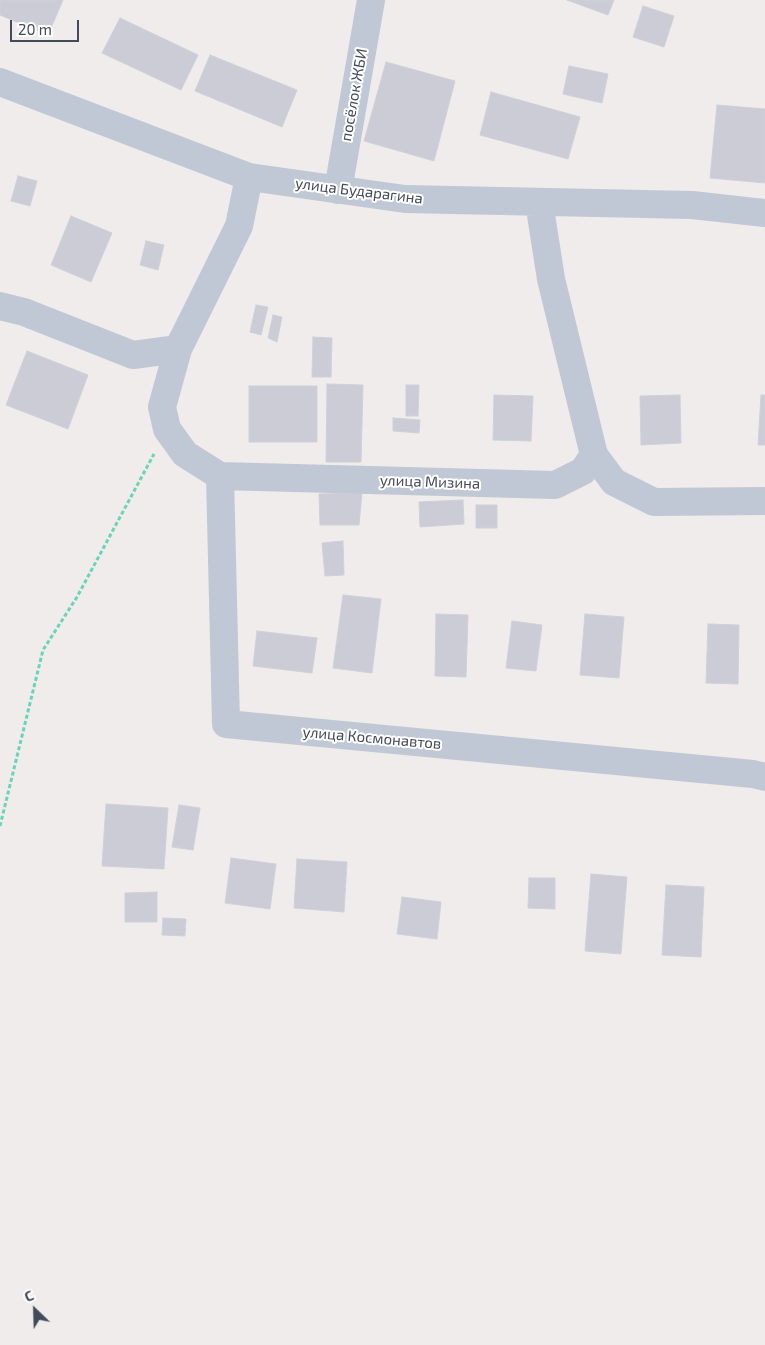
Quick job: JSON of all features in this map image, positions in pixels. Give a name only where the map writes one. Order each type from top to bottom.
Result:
[{"type":"street","name":"посёлок ЖБИ","points":[[338,190],[371,0]]},
{"type":"street","name":"улица Бударагина","points":[[0,82],[249,177],[405,199],[692,205],[765,213]]},
{"type":"street","points":[[220,476],[185,454],[167,429],[162,407],[178,349],[239,226],[249,177]]},
{"type":"street","points":[[539,202],[551,278],[594,455],[614,482],[654,502],[765,501]]},
{"type":"street","points":[[0,306],[24,312],[133,355],[178,349]]},
{"type":"street","name":"улица Мизина","points":[[220,476],[555,485],[583,472],[594,455]]},
{"type":"street","name":"улица Космонавтов","points":[[220,476],[226,724],[743,773],[765,777]]},
{"type":"path","points":[[0,826],[43,650],[77,597],[167,429]]},
{"type":"building","points":[[0,0],[63,0],[48,35],[0,15]]},
{"type":"building","points":[[567,0],[614,0],[608,15]]},
{"type":"building","points":[[643,6],[674,16],[664,47],[633,37]]},
{"type":"building","points":[[120,18],[198,55],[181,90],[102,53]]},
{"type":"building","points":[[210,55],[297,90],[282,127],[195,91]]},
{"type":"building","points":[[386,62],[455,81],[434,161],[364,141]]},
{"type":"building","points":[[569,66],[608,74],[602,103],[563,94]]},
{"type":"building","points":[[491,92],[580,117],[568,159],[480,135]]},
{"type":"building","points":[[717,105],[765,109],[765,183],[710,178]]},
{"type":"building","points":[[18,176],[37,181],[30,206],[11,201]]},
{"type":"building","points":[[71,216],[112,233],[91,282],[51,265]]},
{"type":"building","points":[[146,241],[164,245],[158,270],[140,265]]},
{"type":"building","points":[[256,305],[268,307],[261,335],[250,332]]},
{"type":"building","points":[[273,315],[282,317],[277,342],[268,338]]},
{"type":"building","points":[[313,337],[332,338],[331,377],[312,377]]},
{"type":"building","points":[[27,351],[88,375],[68,429],[6,405]]},
{"type":"building","points":[[327,384],[363,385],[361,462],[326,462]]},
{"type":"building","points":[[406,385],[419,385],[418,416],[406,416]]},
{"type":"building","points":[[249,386],[317,386],[317,442],[249,442]]},
{"type":"building","points":[[494,395],[533,396],[531,441],[493,440]]},
{"type":"building","points":[[680,395],[681,443],[641,445],[640,396]]},
{"type":"building","points":[[761,395],[765,395],[765,445],[758,445]]},
{"type":"building","points":[[393,418],[420,420],[419,433],[393,431]]},
{"type":"building","points":[[362,493],[359,525],[320,525],[319,494]]},
{"type":"building","points":[[463,500],[464,524],[420,527],[419,502]]},
{"type":"building","points":[[476,505],[497,505],[497,528],[476,528]]},
{"type":"building","points":[[343,541],[344,575],[325,576],[322,543]]},
{"type":"building","points":[[343,595],[381,599],[372,673],[333,668]]},
{"type":"building","points":[[436,614],[468,615],[466,677],[435,676]]},
{"type":"building","points":[[585,614],[624,617],[619,678],[580,675]]},
{"type":"building","points":[[512,621],[542,625],[536,671],[506,668]]},
{"type":"building","points":[[708,624],[739,625],[738,684],[706,683]]},
{"type":"building","points":[[257,631],[317,638],[312,673],[253,666]]},
{"type":"building","points":[[106,804],[168,808],[164,869],[102,866]]},
{"type":"building","points":[[179,805],[200,808],[193,850],[172,847]]},
{"type":"building","points":[[231,858],[276,864],[270,909],[225,903]]},
{"type":"building","points":[[297,859],[347,862],[344,912],[294,908]]},
{"type":"building","points":[[591,874],[627,877],[621,954],[585,951]]},
{"type":"building","points":[[529,878],[555,878],[555,909],[528,908]]},
{"type":"building","points":[[666,885],[704,887],[701,957],[662,955]]},
{"type":"building","points":[[157,892],[157,922],[125,922],[125,893]]},
{"type":"building","points":[[402,897],[441,902],[437,939],[397,934]]},
{"type":"building","points":[[163,918],[186,919],[185,936],[162,935]]}]
